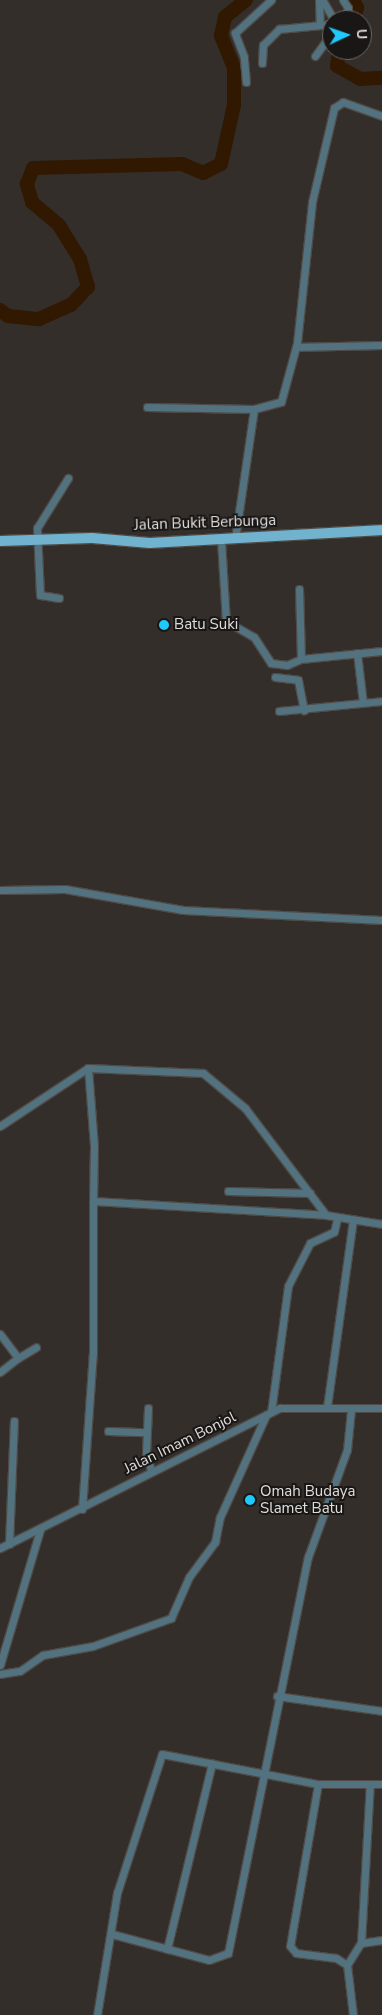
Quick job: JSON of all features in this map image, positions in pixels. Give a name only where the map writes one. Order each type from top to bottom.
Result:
[{"type":"main road","name":"Jalan Bukit Berbunga","points":[[0,541],[38,538],[220,540],[382,530]]},
{"type":"street","points":[[246,82],[244,57],[235,33],[271,0]]},
{"type":"street","points":[[262,63],[263,45],[279,29],[320,25],[322,2]]},
{"type":"street","points":[[315,56],[322,47]]},
{"type":"street","points":[[147,407],[254,409],[281,402],[296,347],[312,202],[335,104],[343,102],[382,116]]},
{"type":"street","points":[[296,347],[382,346]]},
{"type":"street","points":[[235,539],[254,409]]},
{"type":"street","points":[[59,598],[40,595],[38,522],[68,478]]},
{"type":"street","points":[[220,540],[226,621],[254,637],[271,663],[287,665],[301,659],[382,651]]},
{"type":"street","points":[[299,590],[301,659]]},
{"type":"street","points":[[357,653],[363,703]]},
{"type":"street","points":[[275,677],[298,680],[304,710]]},
{"type":"street","points":[[279,711],[382,702]]},
{"type":"street","points":[[0,890],[66,889],[183,910],[382,920]]},
{"type":"street","points":[[82,1509],[93,1353],[92,1201],[94,1146],[88,1068]]},
{"type":"street","points":[[0,1126],[88,1068],[189,1070],[211,1077],[245,1108],[326,1215]]},
{"type":"street","points":[[228,1192],[310,1193]]},
{"type":"street","points":[[92,1201],[326,1215],[337,1219],[382,1224]]},
{"type":"street","points":[[0,1674],[20,1671],[43,1655],[93,1646],[171,1618],[189,1577],[214,1542],[220,1517],[269,1413],[288,1286],[310,1243],[334,1232],[337,1219]]},
{"type":"street","points":[[328,1407],[354,1220]]},
{"type":"street","points":[[0,1334],[18,1358]]},
{"type":"street","points":[[0,1372],[36,1347]]},
{"type":"street","name":"Jalan Imam Bonjol","points":[[0,1548],[82,1509],[151,1471],[269,1413],[288,1406],[328,1407],[351,1410],[382,1408]]},
{"type":"street","points":[[148,1408],[146,1432],[151,1471]]},
{"type":"street","points":[[112,1934],[209,1960],[228,1953],[266,1772],[277,1696],[308,1557],[347,1450],[351,1410]]},
{"type":"street","points":[[9,1544],[14,1421]]},
{"type":"street","points":[[108,1431],[146,1432]]},
{"type":"street","points":[[0,1665],[40,1530]]},
{"type":"street","points":[[277,1696],[382,1711]]},
{"type":"street","points":[[97,2015],[112,1934],[117,1893],[160,1756],[266,1772],[318,1784],[382,1784]]},
{"type":"street","points":[[167,1949],[212,1763]]},
{"type":"street","points":[[318,1784],[290,1946],[303,1955],[336,1958],[347,1965]]},
{"type":"street","points":[[353,2015],[347,1965],[362,1943],[370,1784]]},
{"type":"street","points":[[362,1943],[382,1940]]},
{"type":"waterway","points":[[0,310],[8,316],[39,319],[71,305],[88,287],[80,259],[59,225],[32,202],[27,184],[33,168],[182,164],[203,173],[221,164],[234,105],[234,68],[221,35],[225,17],[246,0]]},
{"type":"waterway","points":[[353,0],[356,10]]},
{"type":"waterway","points":[[338,60],[337,66],[360,79],[382,78]]},
{"type":"place","name":"Batu Suki","points":[[164,625]]},
{"type":"place","name":"Omah Budaya Slamet Batu","points":[[250,1500]]}]
